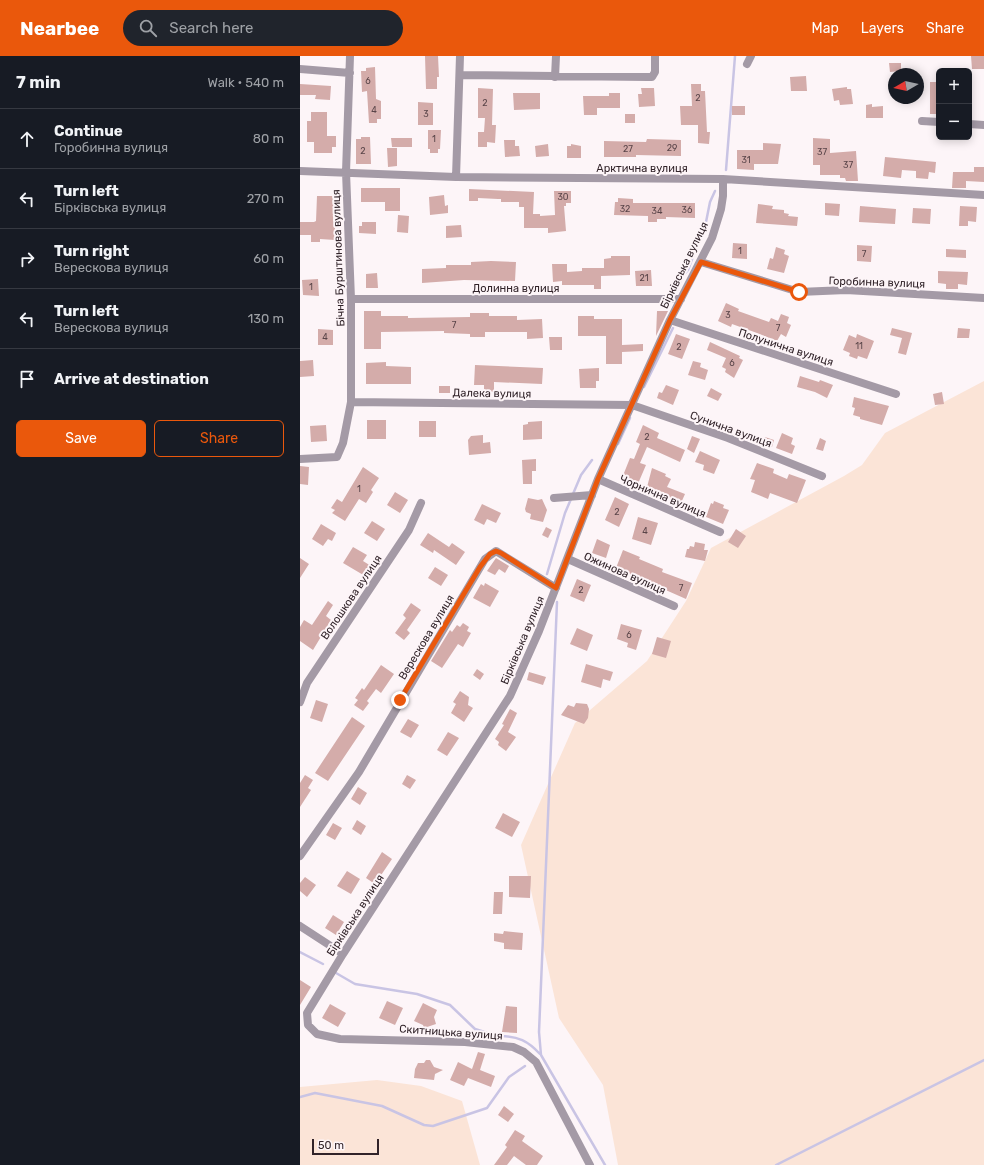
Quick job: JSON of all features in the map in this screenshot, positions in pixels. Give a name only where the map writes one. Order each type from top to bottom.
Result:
[{"type":"street","name":"Бічна Бурштинова вулиця","points":[[300,459],[337,456],[343,443],[351,402],[351,299],[346,172],[350,56]]},
{"type":"street","points":[[456,177],[460,56]]},
{"type":"street","points":[[555,77],[556,56]]},
{"type":"street","points":[[460,75],[648,77],[652,76],[655,72],[655,56]]},
{"type":"street","points":[[747,64],[751,56]]},
{"type":"street","points":[[300,69],[350,73]]},
{"type":"street","points":[[922,121],[936,122]]},
{"type":"street","points":[[972,124],[984,125]]},
{"type":"street","name":"Арктична вулиця","points":[[300,171],[456,177],[723,179],[984,195]]},
{"type":"street","name":"Бірківська вулиця","points":[[307,1013],[343,954],[510,696],[525,665],[568,559],[598,479],[670,320],[712,238],[721,209],[723,179]]},
{"type":"street","name":"Горобинна вулиця","points":[[701,262],[799,292],[846,290],[984,298]]},
{"type":"street","name":"Долинна вулиця","points":[[351,299],[681,299]]},
{"type":"street","name":"Полунична вулиця","points":[[670,320],[896,394]]},
{"type":"street","name":"Далека вулиця","points":[[351,402],[632,405]]},
{"type":"street","name":"Сунична вулиця","points":[[632,405],[728,438],[822,476]]},
{"type":"street","name":"Чорнична вулиця","points":[[598,479],[720,532]]},
{"type":"street","points":[[554,498],[592,495]]},
{"type":"street","name":"Волошкова вулиця","points":[[300,702],[307,682],[409,530],[421,503]]},
{"type":"street","name":"Верескова вулиця","points":[[300,856],[358,772],[485,559],[496,551],[556,588]]},
{"type":"street","name":"Ожинова вулиця","points":[[568,559],[674,606]]},
{"type":"street","points":[[300,926],[343,954]]},
{"type":"street","name":"Скитницька вулиця","points":[[307,1013],[308,1025],[311,1031],[317,1034],[340,1039],[465,1042],[513,1047],[524,1052],[536,1062],[590,1165]]},
{"type":"shaded area","points":[[984,381],[984,1165],[618,1165],[603,1085],[559,1018],[521,845],[575,723],[647,661],[686,601],[711,548],[862,465],[885,433]]},
{"type":"shaded area","points":[[377,1080],[421,1086],[462,1101],[480,1165],[300,1165],[300,1087]]},
{"type":"building","points":[[425,56],[438,56],[439,77],[437,77],[437,89],[426,89]]},
{"type":"building","points":[[971,56],[984,56],[984,69],[972,68]]},
{"type":"building","points":[[889,63],[901,63],[901,68],[890,68]]},
{"type":"building","points":[[375,67],[376,99],[381,101],[381,119],[377,119],[377,123],[369,123],[367,91],[362,92],[361,71],[366,71],[366,68]]},
{"type":"building","points":[[806,76],[807,91],[791,91],[790,77]]},
{"type":"building","points":[[930,82],[936,82],[936,114],[930,114]]},
{"type":"building","points":[[300,84],[331,86],[330,100],[315,99],[316,95],[300,95]]},
{"type":"building","points":[[691,84],[701,84],[701,91],[705,91],[707,132],[710,132],[709,144],[698,143],[698,125],[681,125],[680,106],[692,106]]},
{"type":"building","points":[[847,87],[847,89],[851,89],[853,104],[840,105],[839,100],[834,101],[832,89]]},
{"type":"building","points":[[478,88],[493,89],[492,125],[496,125],[495,143],[487,142],[487,147],[478,147],[478,132],[484,132],[485,118],[478,118]]},
{"type":"building","points":[[641,88],[654,88],[655,106],[639,107],[638,94],[642,94]]},
{"type":"building","points":[[513,93],[540,93],[540,109],[514,110]]},
{"type":"building","points":[[609,93],[620,93],[620,108],[597,108],[597,115],[584,115],[583,96],[609,96]]},
{"type":"building","points":[[418,102],[433,103],[433,125],[418,125]]},
{"type":"building","points":[[872,104],[872,107],[883,106],[883,118],[866,118],[866,105]]},
{"type":"building","points":[[732,106],[745,106],[745,115],[732,115]]},
{"type":"building","points":[[311,112],[327,112],[327,136],[336,136],[336,147],[332,147],[332,153],[314,153],[314,142],[307,142],[307,121],[311,121]]},
{"type":"building","points":[[625,114],[635,114],[635,123],[625,123]]},
{"type":"building","points":[[428,130],[441,130],[440,149],[438,149],[438,153],[430,153],[430,149],[428,149]]},
{"type":"building","points":[[361,137],[370,137],[371,164],[356,164],[356,139],[361,139]]},
{"type":"building","points":[[391,138],[412,138],[412,147],[392,147]]},
{"type":"building","points":[[813,138],[830,139],[830,153],[856,151],[858,181],[846,181],[845,178],[840,178],[840,175],[820,175],[820,165],[813,165]]},
{"type":"building","points":[[647,139],[681,140],[681,156],[636,155],[636,157],[604,157],[604,141],[646,142]]},
{"type":"building","points":[[504,140],[515,140],[515,146],[519,146],[520,156],[505,157]]},
{"type":"building","points":[[763,143],[781,144],[778,164],[754,164],[754,170],[737,169],[737,150],[763,150]]},
{"type":"building","points":[[548,144],[549,156],[536,157],[535,146]]},
{"type":"building","points":[[571,144],[581,146],[581,158],[567,158],[567,146],[571,146]]},
{"type":"building","points":[[387,148],[397,148],[397,166],[388,167]]},
{"type":"building","points":[[885,157],[936,162],[935,173],[929,172],[928,179],[916,178],[916,171],[902,170],[901,178],[883,176]]},
{"type":"building","points":[[974,167],[984,167],[984,182],[966,181],[966,188],[952,188],[953,172],[974,172]]},
{"type":"building","points":[[361,188],[400,188],[400,211],[385,211],[385,202],[361,202]]},
{"type":"building","points":[[469,189],[534,192],[533,214],[540,214],[540,216],[555,215],[554,191],[571,191],[571,203],[566,203],[566,206],[564,206],[566,231],[548,233],[548,228],[524,228],[524,207],[519,207],[519,202],[501,202],[501,199],[478,198],[478,201],[469,201]]},
{"type":"building","points":[[444,195],[445,206],[448,205],[448,213],[430,215],[429,197]]},
{"type":"building","points":[[317,196],[334,196],[333,221],[335,221],[335,240],[320,239],[320,242],[311,242],[311,235],[300,235],[300,222],[316,221]]},
{"type":"building","points":[[618,198],[633,199],[633,203],[695,203],[695,218],[666,217],[666,219],[657,219],[657,222],[648,222],[648,216],[614,215],[615,202],[618,202]]},
{"type":"building","points":[[825,203],[840,204],[839,216],[825,215]]},
{"type":"building","points":[[758,204],[773,206],[772,209],[784,210],[784,213],[789,214],[788,216],[798,217],[797,226],[756,223]]},
{"type":"building","points":[[860,206],[896,209],[895,224],[859,222]]},
{"type":"building","points":[[960,206],[977,207],[976,222],[968,221],[968,226],[959,226]]},
{"type":"building","points":[[913,208],[931,209],[930,224],[912,223]]},
{"type":"building","points":[[398,215],[409,216],[408,233],[397,232]]},
{"type":"building","points":[[362,222],[376,222],[376,234],[359,233],[359,226],[362,226]]},
{"type":"building","points":[[461,225],[462,237],[446,238],[446,226]]},
{"type":"building","points":[[733,243],[747,244],[747,259],[732,258]]},
{"type":"building","points":[[857,245],[872,246],[871,262],[857,261]]},
{"type":"building","points":[[776,247],[785,250],[784,254],[789,256],[784,273],[767,269],[770,258],[773,259]]},
{"type":"building","points":[[946,249],[966,250],[966,258],[946,257]]},
{"type":"building","points":[[611,256],[630,256],[630,275],[601,276],[601,289],[594,289],[594,285],[562,285],[562,281],[553,282],[552,264],[567,264],[567,272],[582,271],[582,268],[604,268],[604,259],[611,258]]},
{"type":"building","points":[[471,262],[516,262],[515,281],[464,280],[422,283],[422,269],[446,268],[446,265],[471,265]]},
{"type":"building","points":[[651,270],[652,286],[636,286],[635,271]]},
{"type":"building","points":[[938,271],[968,272],[967,285],[958,284],[958,289],[946,289],[946,284],[938,283]]},
{"type":"building","points":[[377,273],[378,288],[366,288],[366,274]]},
{"type":"building","points":[[318,279],[319,296],[303,295],[302,280]]},
{"type":"building","points":[[726,303],[739,309],[738,311],[769,322],[771,318],[778,321],[781,314],[789,317],[787,323],[791,325],[786,337],[781,334],[777,341],[732,324],[731,327],[718,321]]},
{"type":"building","points":[[364,311],[381,311],[381,316],[408,316],[408,318],[470,317],[470,313],[489,313],[489,316],[517,316],[517,320],[542,319],[543,338],[527,339],[527,332],[485,332],[485,337],[470,337],[470,334],[444,333],[444,331],[381,332],[381,349],[364,349]]},
{"type":"building","points":[[657,311],[668,311],[656,336]]},
{"type":"building","points":[[578,316],[594,316],[594,319],[622,319],[622,345],[643,344],[643,351],[622,352],[622,364],[606,364],[606,336],[578,336]]},
{"type":"building","points":[[892,328],[912,333],[906,355],[898,353],[902,338],[890,335]]},
{"type":"building","points":[[958,328],[970,329],[969,338],[957,338]]},
{"type":"building","points":[[318,329],[333,330],[333,345],[318,345]]},
{"type":"building","points":[[676,334],[690,339],[682,359],[668,354]]},
{"type":"building","points":[[857,334],[874,341],[867,359],[858,356],[857,359],[849,356],[850,353],[843,350],[849,335],[856,338]]},
{"type":"building","points":[[549,337],[562,337],[562,350],[550,350]]},
{"type":"building","points":[[710,342],[740,356],[739,358],[743,360],[734,378],[725,372],[726,369],[722,367],[726,358],[707,350]]},
{"type":"building","points":[[313,360],[314,376],[300,377],[300,361]]},
{"type":"building","points":[[693,361],[701,363],[700,367],[708,370],[705,380],[688,375]]},
{"type":"building","points":[[386,362],[386,366],[411,367],[411,384],[366,384],[366,363]]},
{"type":"building","points":[[475,365],[543,368],[542,384],[494,382],[494,392],[484,392],[484,385],[474,385]]},
{"type":"building","points":[[599,368],[599,381],[596,381],[596,388],[580,388],[579,369]]},
{"type":"building","points":[[800,376],[819,382],[820,380],[833,385],[827,398],[815,392],[797,387]]},
{"type":"building","points":[[666,385],[679,390],[673,405],[657,398],[659,392],[662,393]]},
{"type":"building","points":[[439,386],[450,386],[450,393],[439,393]]},
{"type":"building","points":[[711,388],[722,394],[718,401],[707,396]]},
{"type":"building","points":[[942,392],[944,404],[935,405],[933,394]]},
{"type":"building","points":[[854,397],[889,406],[882,425],[860,419],[860,417],[853,415],[855,408],[852,407]]},
{"type":"building","points":[[367,420],[386,420],[386,439],[367,439]]},
{"type":"building","points":[[419,421],[436,421],[436,437],[419,437]]},
{"type":"building","points":[[542,421],[542,439],[523,440],[523,425],[528,424],[528,422]]},
{"type":"building","points":[[326,425],[327,441],[311,442],[310,426]]},
{"type":"building","points":[[643,425],[659,433],[657,438],[685,450],[680,462],[647,447],[640,463],[646,465],[637,486],[631,484],[630,486],[623,483],[625,479],[622,478],[630,458],[634,459],[640,444],[636,442]]},
{"type":"building","points":[[782,433],[793,438],[791,444],[795,446],[792,454],[776,448]]},
{"type":"building","points":[[483,435],[483,443],[490,442],[491,453],[469,455],[468,440],[471,436]]},
{"type":"building","points":[[692,436],[700,439],[694,453],[687,449]]},
{"type":"building","points":[[765,437],[774,440],[772,447],[763,444]]},
{"type":"building","points":[[820,438],[826,441],[823,451],[816,449]]},
{"type":"building","points":[[700,451],[720,460],[714,474],[703,470],[704,465],[695,462]]},
{"type":"building","points":[[536,459],[536,471],[532,471],[532,484],[523,484],[522,460]]},
{"type":"building","points":[[757,463],[774,469],[773,473],[787,479],[789,474],[806,480],[797,503],[770,493],[768,499],[751,492],[755,480],[750,479]]},
{"type":"building","points":[[300,466],[309,467],[308,485],[300,484]]},
{"type":"building","points":[[363,467],[379,478],[371,490],[373,492],[366,503],[359,499],[345,521],[332,513],[335,510],[331,508],[337,499],[342,502]]},
{"type":"building","points":[[652,468],[666,474],[665,476],[671,479],[667,487],[685,494],[681,503],[657,491],[655,495],[646,491]]},
{"type":"building","points":[[395,492],[408,500],[400,513],[387,505]]},
{"type":"building","points":[[615,497],[629,504],[619,527],[605,520]]},
{"type":"building","points":[[528,498],[538,500],[542,499],[547,510],[543,522],[530,519],[531,514],[526,512],[525,509]]},
{"type":"building","points":[[714,501],[724,505],[723,508],[729,510],[723,524],[706,517],[711,503],[713,504]]},
{"type":"building","points":[[482,504],[501,513],[496,523],[487,519],[484,525],[474,520]]},
{"type":"building","points":[[638,517],[658,523],[651,545],[632,539]]},
{"type":"building","points":[[372,521],[385,529],[377,541],[364,533]]},
{"type":"building","points":[[321,524],[336,533],[332,541],[328,539],[323,546],[312,539]]},
{"type":"building","points":[[546,527],[552,530],[548,538],[542,535]]},
{"type":"building","points":[[736,529],[746,536],[738,548],[728,542]]},
{"type":"building","points":[[428,533],[449,547],[452,543],[465,552],[456,565],[434,550],[433,553],[420,545]]},
{"type":"building","points":[[597,539],[610,545],[606,558],[592,553]]},
{"type":"building","points":[[695,542],[705,544],[704,550],[708,550],[705,561],[685,557],[687,549],[689,549],[690,546],[694,547]]},
{"type":"building","points":[[353,547],[367,555],[363,561],[371,566],[365,576],[343,563]]},
{"type":"building","points":[[623,550],[640,557],[639,559],[663,569],[662,572],[692,583],[686,599],[616,568]]},
{"type":"building","points":[[300,558],[309,564],[300,578]]},
{"type":"building","points":[[496,558],[509,566],[505,573],[499,569],[495,575],[487,571]]},
{"type":"building","points":[[435,567],[448,575],[441,586],[428,578]]},
{"type":"building","points":[[577,579],[591,585],[584,602],[570,596]]},
{"type":"building","points":[[485,583],[499,591],[490,607],[473,598],[481,584],[484,586]]},
{"type":"building","points":[[328,601],[333,605],[326,616],[331,620],[313,650],[300,641],[300,627],[304,620],[312,625]]},
{"type":"building","points":[[411,603],[421,610],[407,630],[410,633],[404,640],[395,633],[406,618],[403,615]]},
{"type":"building","points":[[463,623],[469,627],[467,631],[471,633],[463,647],[458,644],[442,668],[431,661],[450,630],[452,632],[457,625],[460,627]]},
{"type":"building","points":[[621,624],[642,630],[636,650],[627,647],[628,643],[617,639]]},
{"type":"building","points":[[577,628],[593,635],[587,651],[570,644]]},
{"type":"building","points":[[657,637],[671,641],[666,658],[652,654]]},
{"type":"building","points":[[586,664],[613,672],[610,681],[603,679],[601,688],[581,682]]},
{"type":"building","points":[[381,665],[394,674],[381,693],[376,689],[367,701],[369,703],[363,711],[354,705],[358,700],[355,698],[362,688],[364,690]]},
{"type":"building","points":[[477,669],[484,674],[480,680],[473,675]]},
{"type":"building","points":[[529,672],[546,677],[543,685],[527,680]]},
{"type":"building","points":[[460,691],[469,697],[468,705],[473,708],[464,722],[451,713],[456,704],[453,702]]},
{"type":"building","points":[[316,700],[328,704],[322,722],[310,718]]},
{"type":"building","points":[[576,703],[587,704],[589,709],[588,718],[584,724],[561,715],[568,705],[574,707]]},
{"type":"building","points":[[510,709],[517,713],[508,732],[516,737],[506,751],[498,745],[499,742],[495,739],[504,725],[502,724]]},
{"type":"building","points":[[352,717],[365,726],[328,781],[315,773]]},
{"type":"building","points":[[408,719],[419,725],[411,738],[400,732]]},
{"type":"building","points":[[448,732],[459,738],[447,756],[437,750]]},
{"type":"building","points":[[305,775],[313,780],[308,788],[311,790],[300,807],[300,783]]},
{"type":"building","points":[[407,775],[416,780],[410,789],[402,784]]},
{"type":"building","points":[[358,787],[367,793],[360,805],[351,799]]},
{"type":"building","points":[[503,813],[520,822],[512,837],[495,828]]},
{"type":"building","points":[[357,820],[366,826],[361,835],[352,829]]},
{"type":"building","points":[[333,823],[342,828],[335,840],[326,835]]},
{"type":"building","points":[[382,852],[392,859],[375,884],[366,878]]},
{"type":"building","points":[[347,871],[360,879],[351,894],[337,886]]},
{"type":"building","points":[[509,876],[531,876],[530,898],[509,897]]},
{"type":"building","points":[[305,877],[316,885],[307,897],[300,891],[300,883]]},
{"type":"building","points":[[494,892],[503,892],[502,914],[493,914]]},
{"type":"building","points":[[333,915],[344,922],[336,935],[325,928]]},
{"type":"building","points":[[504,931],[523,933],[522,950],[504,949],[504,943],[494,941],[494,933],[503,934]]},
{"type":"building","points":[[300,980],[311,987],[300,1005]]},
{"type":"building","points":[[387,1001],[403,1008],[395,1025],[379,1018]]},
{"type":"building","points":[[423,1003],[437,1010],[434,1017],[436,1024],[424,1028],[423,1025],[414,1021]]},
{"type":"building","points":[[330,1004],[346,1013],[338,1027],[322,1018]]},
{"type":"building","points":[[506,1006],[517,1007],[517,1033],[502,1032]]},
{"type":"building","points":[[478,1052],[485,1054],[480,1070],[495,1076],[491,1087],[468,1078],[464,1086],[450,1080],[458,1062],[472,1069]]},
{"type":"building","points":[[426,1060],[430,1060],[434,1067],[443,1070],[435,1074],[434,1080],[414,1078],[415,1069],[418,1063],[424,1063]]},
{"type":"building","points":[[504,1106],[514,1114],[508,1122],[498,1115]]},
{"type":"building","points":[[515,1130],[525,1136],[522,1141],[543,1156],[537,1165],[526,1165],[514,1156],[507,1165],[494,1165],[507,1147],[505,1145]]},
{"type":"waterway","points":[[726,170],[735,56]]},
{"type":"waterway","points":[[677,290],[682,277],[688,270],[706,222],[710,202],[715,191]]},
{"type":"waterway","points":[[644,387],[673,328]]},
{"type":"waterway","points":[[618,444],[630,418]]},
{"type":"waterway","points":[[573,494],[581,475],[592,460]]},
{"type":"waterway","points":[[547,574],[565,513],[571,499]]},
{"type":"waterway","points":[[557,602],[539,1032],[541,1055],[605,1165]]},
{"type":"waterway","points":[[300,952],[323,964]]},
{"type":"waterway","points":[[336,973],[355,984],[417,994],[450,1005],[475,1029],[491,1034]]},
{"type":"waterway","points":[[500,1036],[522,1040],[540,1054]]},
{"type":"waterway","points":[[776,1165],[984,1060]]},
{"type":"waterway","points":[[300,1097],[315,1093],[382,1106],[424,1125],[433,1126],[487,1108],[509,1077],[525,1066]]},
{"type":"route","points":[[400,700],[480,567],[490,554],[496,551],[501,553],[556,588],[598,479],[670,320],[701,262],[799,292]]}]
